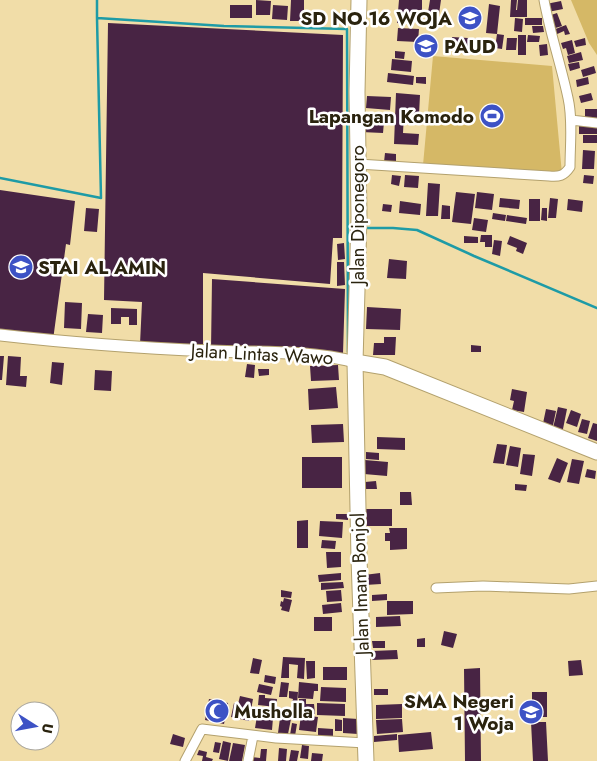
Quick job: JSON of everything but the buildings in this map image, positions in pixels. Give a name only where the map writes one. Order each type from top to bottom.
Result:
[{"type":"main road","name":"Jalan Diponegoro","points":[[355,362],[359,0]]},
{"type":"main road","name":"Jalan Imam Bonjol","points":[[355,362],[366,761]]},
{"type":"main road","name":"Jalan Lintas Wawo","points":[[355,362],[385,366],[597,452]]},
{"type":"street","points":[[358,164],[549,176],[563,175],[570,167],[568,99],[548,24],[544,0]]},
{"type":"street","points":[[570,120],[597,123]]},
{"type":"street","name":"Jalan Lintas Wawo","points":[[0,335],[145,348],[314,354],[355,362]]},
{"type":"street","points":[[436,588],[483,586],[562,589],[597,586]]},
{"type":"street","points":[[185,761],[201,730],[253,736],[366,743]]},
{"type":"street","points":[[248,761],[253,736]]},
{"type":"shaded area","points":[[571,0],[597,0],[597,55],[589,43]]},
{"type":"shaded area","name":"Lapangan Komodo","points":[[433,56],[552,66],[562,174],[423,165]]},
{"type":"waterway","points":[[97,0],[97,18]]},
{"type":"waterway","points":[[0,178],[101,198],[97,18],[224,26],[347,29],[348,352]]},
{"type":"waterway","points":[[366,228],[417,230],[597,308]]},
{"type":"place","name":"SD NO.16 WOJA","points":[[470,18]]},
{"type":"place","name":"PAUD","points":[[426,46]]},
{"type":"place","name":"Lapangan Komodo","points":[[492,116]]},
{"type":"place","name":"STAI AL AMIN","points":[[21,267]]},
{"type":"place","name":"Musholla","points":[[217,711]]},
{"type":"place","name":"SMA Negeri 1 Woja","points":[[531,712]]}]
